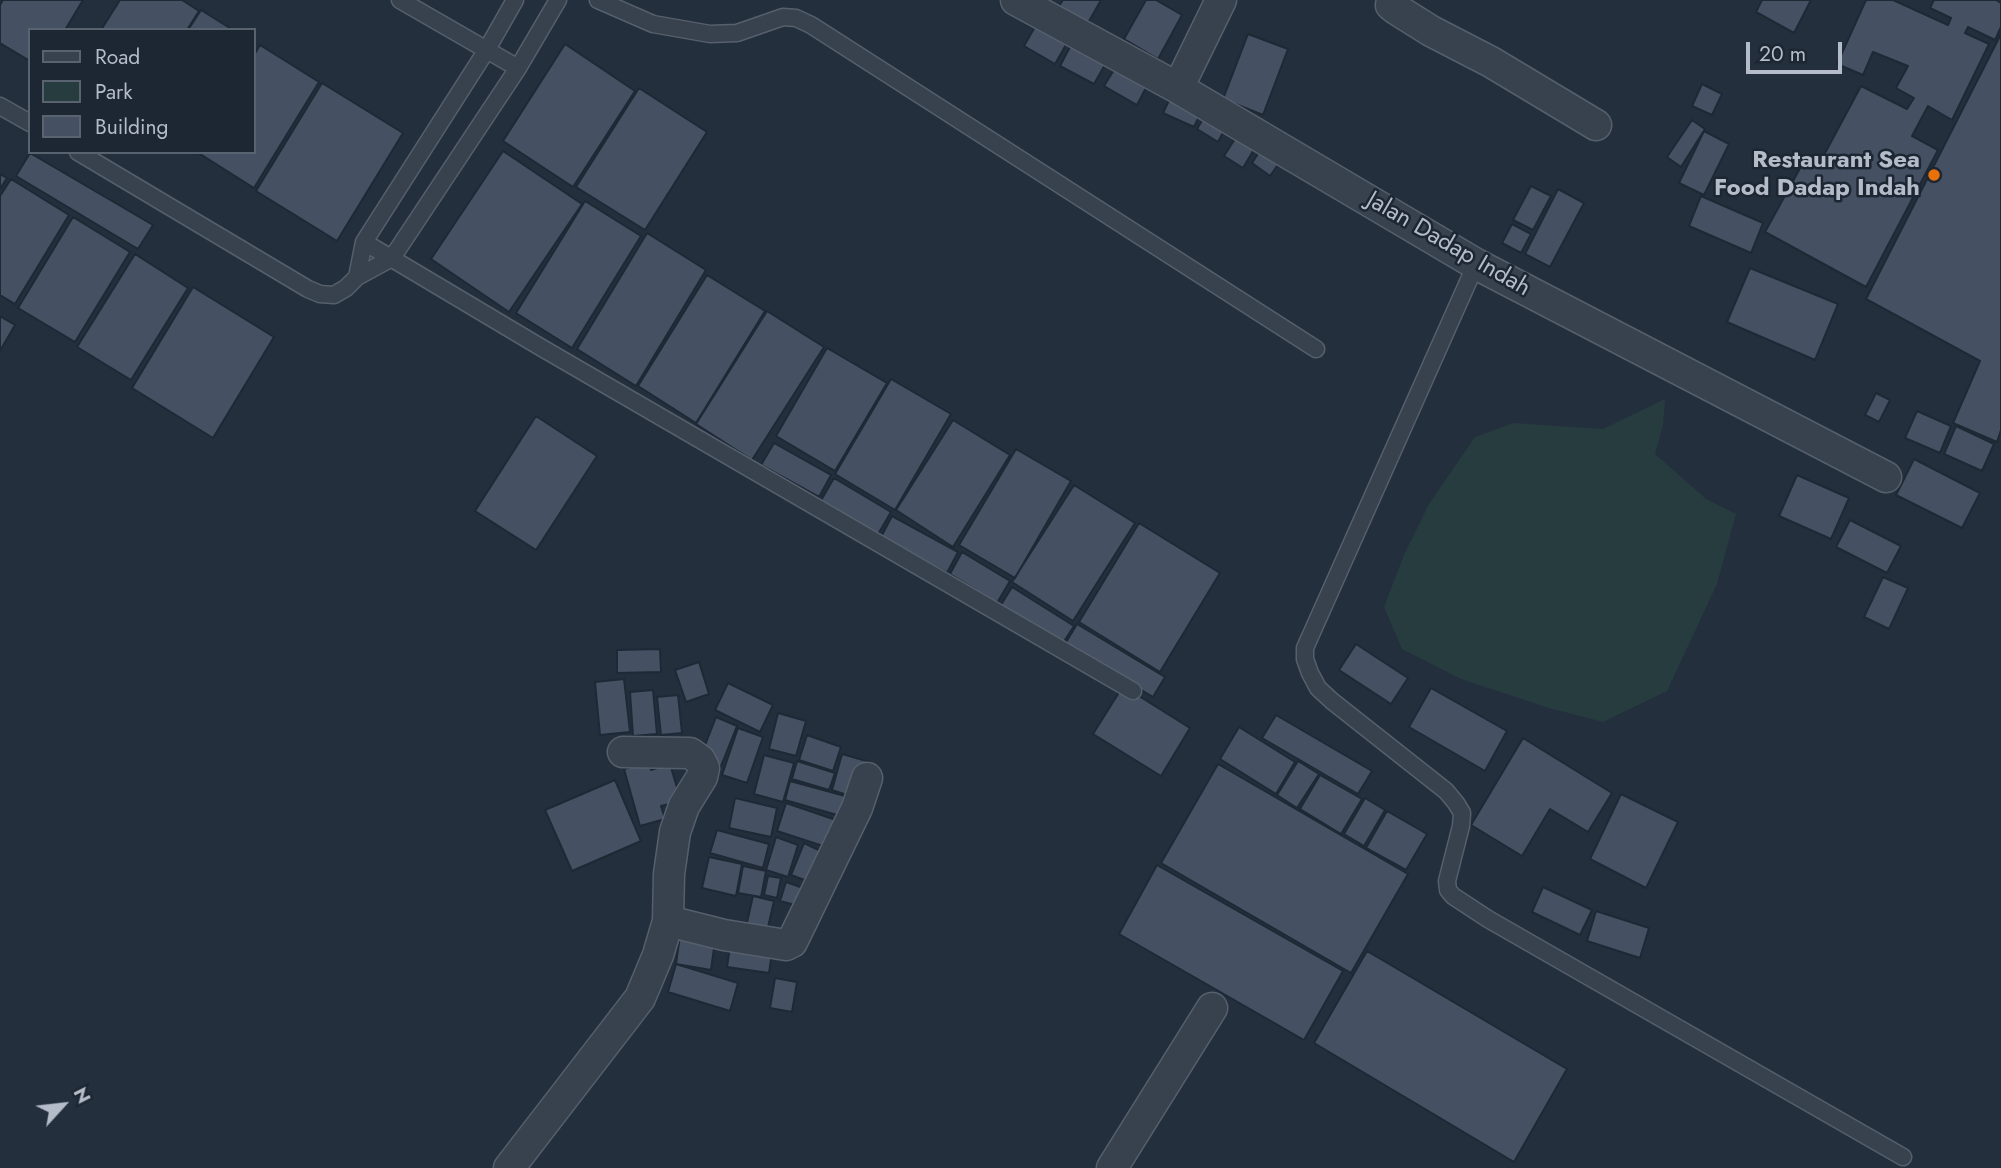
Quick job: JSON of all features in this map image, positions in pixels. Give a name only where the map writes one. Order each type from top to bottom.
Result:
[{"type":"street","name":"Jalan Dadap Indah","points":[[1016,0],[1178,88],[1476,264],[1886,477]]},
{"type":"street","points":[[1178,88],[1221,0]]},
{"type":"street","points":[[1392,0],[1391,5],[1396,9],[1431,31],[1491,62],[1596,125]]},
{"type":"street","points":[[509,1168],[640,998],[658,955],[668,921],[669,874],[675,832],[684,806],[702,777],[704,768],[700,760],[690,753],[624,752]]},
{"type":"street","points":[[668,921],[786,946],[792,942],[858,808],[867,778]]},
{"type":"street","points":[[1112,1168],[1212,1008]]},
{"type":"lane","points":[[400,0],[518,68]]},
{"type":"lane","points":[[357,276],[364,242],[486,51],[515,0]]},
{"type":"lane","points":[[81,154],[308,289],[331,296],[346,288],[357,276],[392,258],[518,68],[558,0]]},
{"type":"lane","points":[[598,0],[653,23],[710,34],[737,33],[783,17],[796,18],[811,25],[1316,349]]},
{"type":"lane","points":[[0,106],[28,122]]},
{"type":"lane","points":[[364,242],[1133,691]]},
{"type":"lane","points":[[1476,264],[1305,648],[1305,659],[1310,673],[1318,688],[1446,791],[1456,803],[1461,813],[1461,826],[1447,881],[1448,890],[1453,896],[1488,919],[1903,1157]]},
{"type":"green space","points":[[1665,399],[1663,425],[1655,454],[1706,499],[1736,514],[1717,584],[1667,691],[1603,722],[1549,708],[1461,679],[1402,649],[1384,607],[1404,555],[1429,504],[1475,437],[1513,423],[1603,429]]},
{"type":"building","points":[[3,0],[83,0],[66,28],[28,28],[28,60],[0,43],[0,5]]},
{"type":"building","points":[[120,0],[182,0],[199,11],[188,28],[102,28]]},
{"type":"building","points":[[1063,0],[1101,0],[1088,23],[1059,6]]},
{"type":"building","points":[[1146,0],[1156,0],[1182,15],[1158,59],[1124,39]]},
{"type":"building","points":[[1762,0],[1811,0],[1794,33],[1756,12]]},
{"type":"building","points":[[1866,0],[1893,0],[1948,25],[1951,18],[1930,8],[1934,0],[1996,0],[2001,3],[2001,27],[1995,40],[1968,27],[1965,33],[1989,44],[1952,120],[1928,106],[1912,136],[1938,150],[1866,287],[1765,232],[1804,161],[1817,168],[1861,86],[1907,109],[1914,98],[1896,88],[1908,66],[1873,52],[1863,75],[1837,64]]},
{"type":"building","points":[[201,10],[230,28],[189,28]]},
{"type":"building","points":[[1036,25],[1067,43],[1055,64],[1024,46]]},
{"type":"building","points":[[1248,34],[1288,49],[1263,115],[1223,99]]},
{"type":"building","points":[[2001,34],[2001,430],[1997,442],[1953,423],[1980,361],[1866,299]]},
{"type":"building","points":[[565,44],[635,91],[573,187],[503,141]]},
{"type":"building","points":[[260,45],[319,82],[254,188],[200,154],[256,154],[256,52]]},
{"type":"building","points":[[1071,45],[1106,63],[1094,84],[1060,66]]},
{"type":"building","points":[[1115,68],[1147,86],[1137,105],[1104,86]]},
{"type":"building","points":[[322,83],[403,133],[337,241],[256,191]]},
{"type":"building","points":[[1702,84],[1722,94],[1712,115],[1692,106]]},
{"type":"building","points":[[639,88],[707,132],[645,230],[576,187]]},
{"type":"building","points":[[1171,96],[1202,110],[1194,127],[1163,113]]},
{"type":"building","points":[[1204,117],[1225,129],[1218,142],[1197,129]]},
{"type":"building","points":[[1692,120],[1705,129],[1681,167],[1667,157]]},
{"type":"building","points":[[1704,131],[1729,144],[1704,195],[1679,183]]},
{"type":"building","points":[[1238,134],[1256,146],[1243,168],[1224,156]]},
{"type":"building","points":[[1261,149],[1280,162],[1270,176],[1252,163]]},
{"type":"building","points":[[503,151],[582,204],[509,312],[431,259]]},
{"type":"building","points":[[32,154],[153,225],[138,249],[16,176]]},
{"type":"building","points":[[0,174],[7,178],[0,189]]},
{"type":"building","points":[[11,179],[69,215],[15,304],[0,295],[0,196]]},
{"type":"building","points":[[1531,186],[1551,196],[1533,230],[1513,220]]},
{"type":"building","points":[[1558,189],[1584,203],[1550,267],[1525,254]]},
{"type":"building","points":[[1701,196],[1763,223],[1751,253],[1689,226]]},
{"type":"building","points":[[585,201],[641,236],[572,348],[516,313]]},
{"type":"building","points":[[73,217],[130,252],[75,342],[18,308]]},
{"type":"building","points":[[1512,224],[1531,234],[1521,253],[1502,243]]},
{"type":"building","points":[[647,233],[706,270],[636,386],[577,349]]},
{"type":"building","points":[[135,254],[188,288],[131,380],[77,347]]},
{"type":"building","points":[[1750,268],[1838,304],[1815,360],[1727,322]]},
{"type":"building","points":[[707,275],[765,311],[696,423],[638,386]]},
{"type":"building","points":[[193,287],[274,337],[213,438],[132,388]]},
{"type":"building","points":[[767,311],[824,347],[752,460],[696,424]]},
{"type":"building","points":[[0,316],[15,325],[0,351]]},
{"type":"building","points":[[827,348],[887,383],[835,471],[776,436]]},
{"type":"building","points":[[891,379],[951,414],[895,510],[835,474]]},
{"type":"building","points":[[1876,393],[1890,400],[1879,422],[1865,415]]},
{"type":"building","points":[[1917,411],[1951,426],[1940,453],[1905,438]]},
{"type":"building","points":[[536,416],[597,456],[536,550],[475,511]]},
{"type":"building","points":[[953,420],[1010,455],[953,547],[896,510]]},
{"type":"building","points":[[1956,426],[1994,444],[1982,471],[1944,454]]},
{"type":"building","points":[[774,443],[831,475],[819,497],[761,465]]},
{"type":"building","points":[[1016,449],[1071,481],[1015,578],[959,545]]},
{"type":"building","points":[[1914,459],[1980,493],[1962,528],[1896,495]]},
{"type":"building","points":[[1797,475],[1849,498],[1831,539],[1779,516]]},
{"type":"building","points":[[834,478],[891,512],[877,536],[820,502]]},
{"type":"building","points":[[1074,485],[1135,523],[1073,621],[1012,582]]},
{"type":"building","points":[[892,516],[958,552],[947,573],[881,537]]},
{"type":"building","points":[[1850,520],[1901,546],[1887,573],[1836,547]]},
{"type":"building","points":[[1139,523],[1220,573],[1160,672],[1079,622]]},
{"type":"building","points":[[962,552],[1010,581],[997,603],[950,574]]},
{"type":"building","points":[[1883,577],[1908,588],[1889,629],[1864,617]]},
{"type":"building","points":[[1012,587],[1074,626],[1061,646],[999,608]]},
{"type":"building","points":[[1077,624],[1165,677],[1153,697],[1065,644]]},
{"type":"building","points":[[1356,644],[1408,678],[1391,704],[1339,670]]},
{"type":"building","points":[[660,649],[661,672],[617,673],[617,650]]},
{"type":"building","points":[[699,662],[709,694],[686,702],[675,670]]},
{"type":"building","points":[[624,679],[630,732],[600,735],[595,682]]},
{"type":"building","points":[[728,683],[773,705],[760,732],[715,710]]},
{"type":"building","points":[[1123,686],[1190,728],[1161,776],[1093,734]]},
{"type":"building","points":[[1431,688],[1507,731],[1485,771],[1409,727]]},
{"type":"building","points":[[653,690],[657,734],[633,736],[630,692]]},
{"type":"building","points":[[678,695],[682,733],[661,735],[657,697]]},
{"type":"building","points":[[778,713],[806,721],[796,756],[769,749]]},
{"type":"building","points":[[1276,715],[1372,771],[1358,794],[1262,738]]},
{"type":"building","points":[[716,717],[737,726],[721,766],[700,758]]},
{"type":"building","points":[[1239,727],[1295,762],[1276,794],[1220,759]]},
{"type":"building","points":[[738,728],[763,737],[747,783],[722,775]]},
{"type":"building","points":[[807,735],[841,747],[833,771],[799,760]]},
{"type":"building","points":[[1523,738],[1612,793],[1588,832],[1550,809],[1522,856],[1471,825]]},
{"type":"building","points":[[842,754],[870,762],[859,799],[832,790]]},
{"type":"building","points":[[764,755],[794,763],[783,802],[754,794]]},
{"type":"building","points":[[797,761],[835,773],[829,790],[792,779]]},
{"type":"building","points":[[1298,761],[1319,774],[1297,808],[1277,795]]},
{"type":"building","points":[[649,762],[651,770],[670,764],[681,801],[661,806],[665,819],[640,826],[624,769]]},
{"type":"building","points":[[1218,764],[1408,874],[1351,973],[1161,863]]},
{"type":"building","points":[[1320,775],[1362,799],[1341,834],[1300,809]]},
{"type":"building","points":[[615,780],[641,841],[572,871],[545,810]]},
{"type":"building","points":[[790,781],[856,799],[851,819],[785,800]]},
{"type":"building","points":[[1621,794],[1678,822],[1646,888],[1590,859]]},
{"type":"building","points":[[735,798],[777,808],[771,837],[729,828]]},
{"type":"building","points":[[1365,798],[1385,810],[1364,846],[1344,834]]},
{"type":"building","points":[[786,803],[839,821],[829,848],[777,831]]},
{"type":"building","points":[[1387,811],[1427,834],[1406,870],[1366,848]]},
{"type":"building","points":[[717,830],[769,844],[763,868],[710,853]]},
{"type":"building","points":[[776,837],[798,845],[788,877],[766,870]]},
{"type":"building","points":[[804,843],[829,855],[815,884],[791,875]]},
{"type":"building","points":[[709,857],[742,864],[736,896],[702,888]]},
{"type":"building","points":[[1157,865],[1343,971],[1304,1040],[1119,934]]},
{"type":"building","points":[[743,866],[766,871],[761,897],[738,893]]},
{"type":"building","points":[[768,876],[781,878],[777,898],[764,895]]},
{"type":"building","points":[[786,882],[812,891],[806,908],[780,901]]},
{"type":"building","points":[[1543,887],[1592,910],[1580,935],[1532,912]]},
{"type":"building","points":[[753,896],[774,901],[766,936],[745,931]]},
{"type":"building","points":[[1596,911],[1649,928],[1640,958],[1587,941]]},
{"type":"building","points":[[680,935],[715,941],[711,970],[676,964]]},
{"type":"building","points":[[731,940],[773,946],[769,973],[727,967]]},
{"type":"building","points":[[1367,951],[1567,1069],[1514,1162],[1314,1043]]},
{"type":"building","points":[[676,964],[738,983],[730,1011],[668,992]]},
{"type":"building","points":[[775,978],[797,982],[792,1012],[770,1008]]},
{"type":"place","name":"Restaurant Sea Food Dadap Indah","points":[[1934,175]]}]
